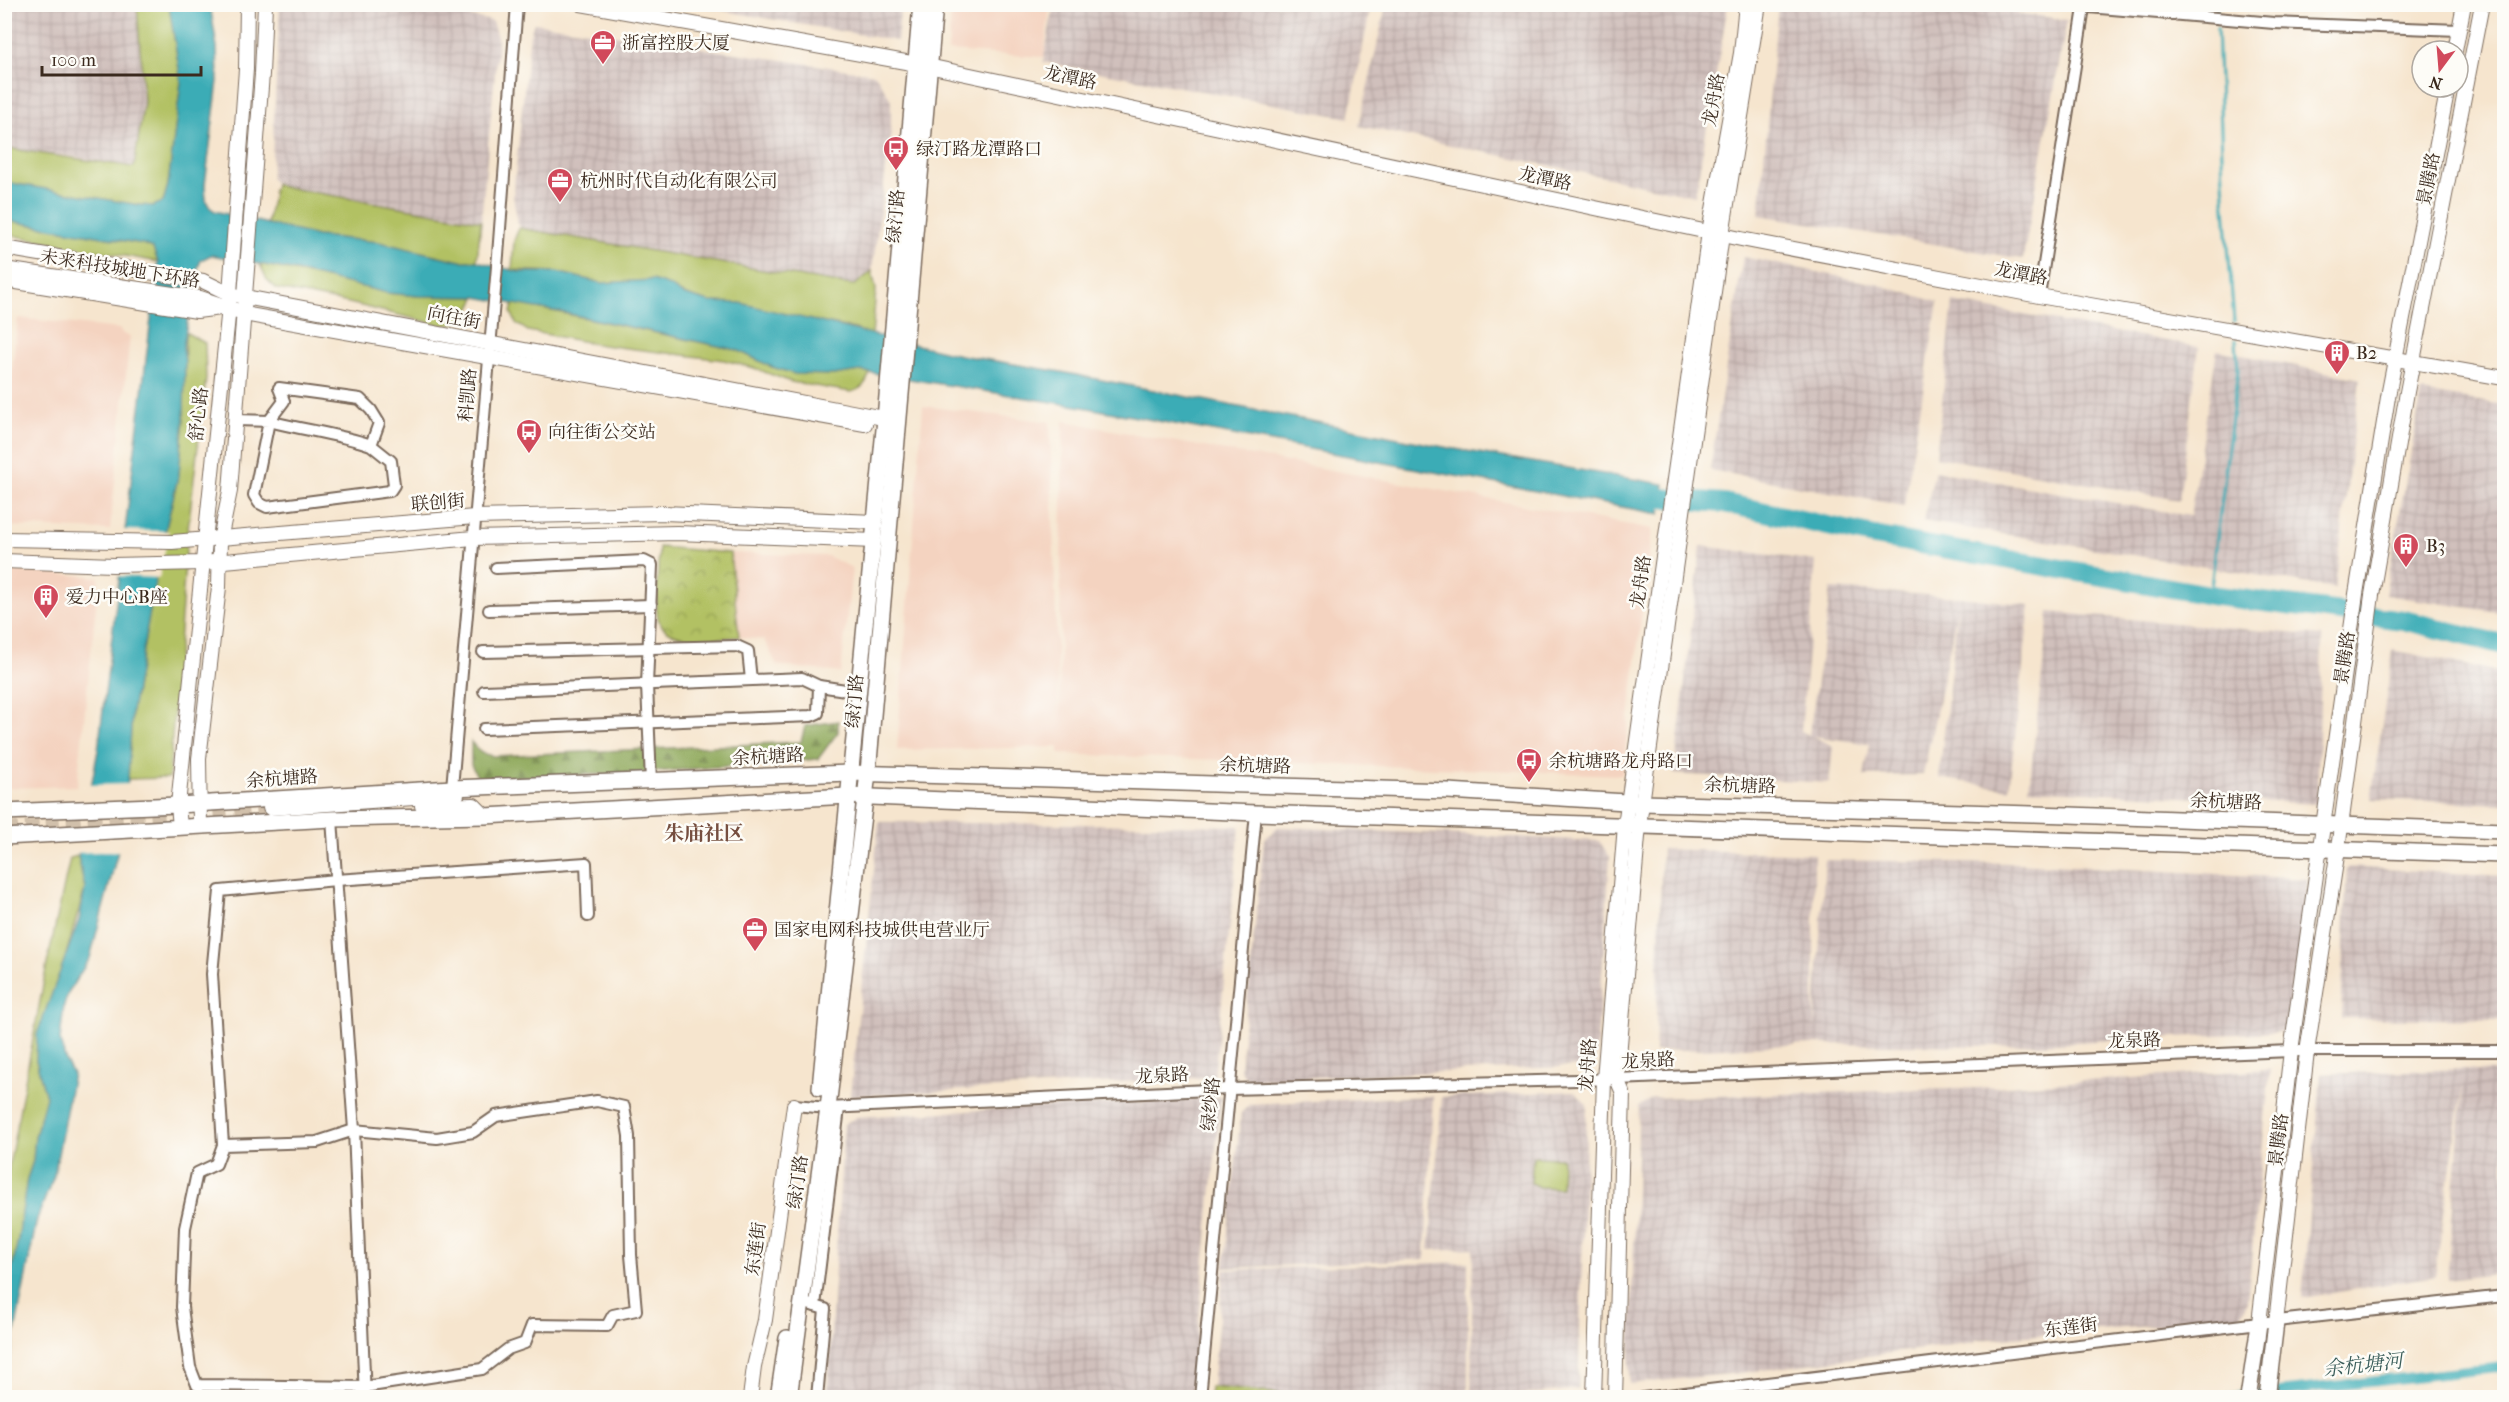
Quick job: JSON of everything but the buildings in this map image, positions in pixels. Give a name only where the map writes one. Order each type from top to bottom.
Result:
[{"type":"main road","name":"绿汀路","points":[[921,4],[922,65]]},
{"type":"main road","name":"绿汀路","points":[[789,1398],[808,1305],[828,1108],[868,773],[913,119],[934,4]]},
{"type":"main road","name":"绿汀路","points":[[778,1398],[828,1108],[850,773],[875,522],[891,424]]},
{"type":"main road","name":"余杭塘路","points":[[4,812],[198,804],[452,788],[868,773],[1448,791],[1636,803],[2069,814],[2505,831]]},
{"type":"main road","points":[[4,837],[332,819],[485,816],[865,796],[1256,813],[2505,855]]},
{"type":"main road","points":[[2267,1398],[2275,1328]]},
{"type":"main road","points":[[2248,1398],[2258,1330]]},
{"type":"street","name":"舒心路","points":[[180,827],[178,805],[229,301],[246,69],[247,4]]},
{"type":"street","name":"舒心路","points":[[200,826],[199,759],[220,562],[220,540],[230,491],[265,4]]},
{"type":"street","name":"科凯路","points":[[452,788],[498,255],[517,4]]},
{"type":"street","name":"龙潭路","points":[[581,4],[922,65],[1716,234],[2039,296],[2505,378]]},
{"type":"street","name":"龙舟路","points":[[1594,1398],[1599,1202],[1632,825],[1689,476],[1716,234],[1746,4]]},
{"type":"street","name":"龙舟路","points":[[1636,803],[1674,474],[1758,4]]},
{"type":"street","points":[[2054,4],[2084,9],[2274,23],[2459,30]]},
{"type":"street","points":[[2457,39],[2464,4]]},
{"type":"street","name":"景腾路","points":[[2275,1328],[2307,1052],[2338,849],[2372,595],[2413,362],[2482,4]]},
{"type":"street","points":[[2039,296],[2084,9]]},
{"type":"street","name":"景腾路","points":[[2258,1330],[2291,1051],[2356,594],[2395,358],[2446,99]]},
{"type":"street","points":[[4,248],[148,286]]},
{"type":"street","points":[[4,256],[148,286]]},
{"type":"street","name":"未来科技城地下环路","points":[[4,269],[148,286],[229,301]]},
{"type":"street","points":[[4,280],[148,286]]},
{"type":"street","name":"向往街","points":[[229,301],[245,297],[489,343],[891,424]]},
{"type":"street","name":"向往街","points":[[229,301],[244,314],[488,358],[891,424]]},
{"type":"street","points":[[235,420],[269,422],[348,437],[371,445],[391,461],[394,485],[390,491],[267,507],[259,503],[254,495],[269,422],[285,400],[279,388],[360,399],[372,410],[379,423],[371,445]]},
{"type":"street","name":"联创街","points":[[4,539],[119,542],[204,541],[475,518],[664,513],[875,522]]},
{"type":"street","points":[[4,561],[113,565],[203,563],[473,538],[677,533],[874,541]]},
{"type":"street","points":[[496,568],[644,561],[652,566],[646,685],[651,782]]},
{"type":"street","points":[[489,610],[651,605]]},
{"type":"street","points":[[483,652],[737,646],[748,651],[751,680]]},
{"type":"street","points":[[484,692],[802,678],[819,686],[859,692]]},
{"type":"street","points":[[484,729],[811,716],[818,713],[819,686]]},
{"type":"street","points":[[485,816],[474,805],[270,811],[474,794],[494,787]]},
{"type":"street","name":"绿纱路","points":[[1200,1398],[1256,813]]},
{"type":"street","points":[[332,819],[354,1130],[365,1392]]},
{"type":"street","points":[[224,1145],[317,1142],[354,1130],[437,1138],[473,1132],[496,1116],[597,1101],[624,1107],[629,1136],[631,1255],[636,1310],[613,1315],[608,1326],[532,1325],[525,1344],[508,1349],[482,1369],[365,1392],[197,1385],[190,1367],[182,1307],[185,1228],[197,1173],[216,1164],[224,1145],[212,974],[220,891],[336,880],[585,863],[588,916]]},
{"type":"street","name":"龙泉路","points":[[794,1105],[828,1108],[1228,1089],[1611,1079],[2291,1051],[2505,1051]]},
{"type":"street","name":"龙舟路","points":[[1611,1079],[1623,1093],[1615,1398]]},
{"type":"street","name":"东莲街","points":[[750,1398],[754,1367],[765,1320],[794,1105]]},
{"type":"street","name":"龙舟路","points":[[1607,1398],[1613,1178],[1622,1158]]},
{"type":"street","points":[[1602,1167],[1613,1178]]},
{"type":"street","name":"东莲街","points":[[1643,1398],[2275,1328],[2505,1296]]},
{"type":"street","points":[[808,1305],[825,1309],[817,1398]]},
{"type":"shaded area","points":[[1054,4],[1371,5],[1349,118],[1043,62]]},
{"type":"shaded area","points":[[1954,4],[2067,20],[2023,259],[1759,215],[1778,5]]},
{"type":"shaded area","points":[[5,5],[137,5],[144,102],[134,167],[63,155],[41,155],[5,147]]},
{"type":"shaded area","points":[[280,5],[413,5],[492,21],[498,41],[481,221],[275,184],[271,178]]},
{"type":"shaded area","points":[[690,5],[901,5],[897,41]]},
{"type":"shaded area","points":[[952,5],[1050,5],[1044,57],[948,51]]},
{"type":"shaded area","points":[[1386,5],[1728,5],[1695,196],[1359,126]]},
{"type":"shaded area","points":[[534,23],[875,74],[891,100],[891,133],[872,271],[855,285],[844,284],[524,231],[518,224],[513,196],[530,34]]},
{"type":"shaded area","points":[[1743,257],[1876,284],[1938,302],[1904,506],[1710,470]]},
{"type":"shaded area","points":[[1953,302],[2199,347],[2179,500],[1936,457]]},
{"type":"shaded area","points":[[18,318],[119,329],[123,334],[130,336],[110,530],[5,526],[5,429]]},
{"type":"shaded area","points":[[2217,350],[2360,379],[2335,588],[1923,521],[1935,471],[2190,516]]},
{"type":"shaded area","points":[[2422,392],[2504,405],[2504,613],[2385,595]]},
{"type":"shaded area","points":[[923,406],[1050,422],[1059,726],[1063,421],[1652,529],[1622,775],[1059,754],[1059,747],[897,750]]},
{"type":"shaded area","points":[[1701,546],[1816,561],[1801,731],[1809,735],[1831,589],[1959,597],[2030,605],[2009,789],[1939,778],[1958,607],[1923,775],[1864,776],[1870,744],[1813,736],[1833,746],[1829,783],[1674,774]]},
{"type":"shaded area","points":[[730,553],[828,556],[852,568],[841,673],[777,665],[764,640],[739,637]]},
{"type":"shaded area","points":[[4,570],[99,577],[77,786],[5,788]]},
{"type":"shaded area","points":[[2049,612],[2322,636],[2317,804],[2029,789]]},
{"type":"shaded area","points":[[2393,650],[2504,673],[2504,804],[2371,799]]},
{"type":"shaded area","points":[[879,822],[1240,826],[1214,1077],[850,1096]]},
{"type":"shaded area","points":[[1278,827],[1599,841],[1610,857],[1596,1056],[1585,1066],[1247,1080],[1240,1068],[1264,840]]},
{"type":"shaded area","points":[[1662,849],[1814,854],[1814,1029],[1825,860],[2016,863],[2308,879],[2296,1031],[1996,1046],[1813,1044],[1655,1051]]},
{"type":"shaded area","points":[[2347,867],[2504,876],[2504,1020],[2341,1018]]},
{"type":"shaded area","points":[[2270,1069],[2247,1302],[2238,1319],[1975,1340],[1975,1342],[1739,1373],[1629,1384],[1639,1106],[1653,1098],[1979,1088]]},
{"type":"shaded area","points":[[2465,1069],[2504,1072],[2504,1273],[2447,1280],[2463,1083],[2435,1276],[2302,1298],[2321,1074]]},
{"type":"shaded area","points":[[1574,1091],[1587,1105],[1578,1389],[1498,1397],[1471,1397],[1473,1248],[1429,1250],[1442,1097]]},
{"type":"shaded area","points":[[1433,1096],[1425,1259],[1224,1268],[1241,1113],[1250,1104]]},
{"type":"shaded area","points":[[1221,1097],[1191,1397],[827,1397],[844,1124],[857,1117]]},
{"type":"shaded area","points":[[1468,1262],[1468,1395],[1433,1398],[1321,1398],[1212,1387],[1224,1270]]},
{"type":"green space","points":[[137,5],[169,5],[181,82],[168,185],[163,202],[153,206],[139,205],[5,182],[4,147],[134,167],[144,102]]},
{"type":"green space","points":[[275,184],[481,221],[477,261],[460,261],[379,242],[317,236],[267,224]]},
{"type":"green space","points":[[4,220],[143,244],[153,248],[158,262],[5,234]]},
{"type":"green space","points":[[519,228],[844,284],[855,285],[872,271],[876,289],[872,336],[856,329],[740,303],[709,302],[652,280],[601,283],[557,272],[512,270],[514,241]]},
{"type":"green space","points":[[260,264],[387,293],[476,297],[471,309],[459,322],[440,325],[349,303],[277,289],[267,280]]},
{"type":"green space","points":[[514,303],[737,350],[772,367],[795,374],[833,375],[860,371],[870,373],[864,385],[851,392],[791,382],[724,360],[602,345],[528,331],[516,323],[511,312]]},
{"type":"green space","points":[[185,332],[205,343],[206,379],[187,537],[169,778],[128,779],[132,711],[161,549],[179,473],[184,418]]},
{"type":"green space","points":[[659,547],[730,553],[739,637],[693,638],[681,636],[662,627],[656,604]]},
{"type":"green space","points":[[838,721],[838,732],[818,759],[638,773],[478,778],[471,765],[471,742],[481,753],[493,756],[801,742],[805,726]]},
{"type":"green space","points":[[78,856],[85,888],[36,1060],[46,1097],[35,1137],[33,1161],[27,1179],[18,1240],[5,1302],[5,1187],[47,964],[70,858]]},
{"type":"green space","points":[[1533,1157],[1562,1158],[1561,1188],[1539,1187],[1531,1183]]},
{"type":"green space","points":[[1210,1387],[1319,1397],[1209,1397]]},
{"type":"water","points":[[169,5],[210,5],[217,47],[218,81],[205,185],[207,203],[215,211],[317,236],[379,242],[460,261],[477,261],[519,272],[557,272],[601,283],[652,280],[670,286],[682,294],[709,302],[740,303],[960,355],[1061,372],[1449,448],[1664,484],[1660,514],[1077,406],[860,371],[833,375],[795,374],[772,367],[737,350],[565,313],[476,297],[387,293],[297,271],[211,255],[201,260],[195,276],[183,347],[184,418],[179,473],[161,549],[132,711],[128,779],[117,855],[90,958],[69,991],[64,1005],[60,1040],[66,1062],[73,1074],[54,1176],[37,1219],[5,1383],[5,1302],[18,1240],[27,1179],[33,1161],[35,1137],[46,1097],[36,1060],[37,1034],[79,920],[85,888],[78,856],[98,750],[158,262],[153,248],[143,244],[5,220],[5,182],[139,205],[153,206],[163,202],[168,185],[181,82]]},
{"type":"pier","points":[[122,530],[169,531],[159,578],[115,576]]},
{"type":"pier","points":[[130,784],[119,851],[75,853],[89,785]]},
{"type":"waterway","points":[[2216,4],[2217,9]]},
{"type":"waterway","points":[[2217,28],[2223,182],[2234,321]]},
{"type":"waterway","points":[[2210,595],[2238,369],[2236,340]]},
{"type":"waterway","points":[[1636,496],[1724,503],[1874,536],[2210,595],[2403,620],[2504,645]]},
{"type":"waterway","name":"余杭塘河","points":[[2225,1398],[2504,1367]]},
{"type":"tunnel","points":[[4,829],[270,814]]},
{"type":"place","name":"浙富控股大厦","points":[[603,66]]},
{"type":"place","name":"绿汀路龙潭路口","points":[[896,172]]},
{"type":"place","name":"杭州时代自动化有限公司","points":[[560,204]]},
{"type":"place","name":"B2","points":[[2337,376]]},
{"type":"place","name":"向往街公交站","points":[[529,455]]},
{"type":"place","name":"B3","points":[[2406,569]]},
{"type":"place","name":"爱力中心B座","points":[[46,620]]},
{"type":"place","name":"余杭塘路龙舟路口","points":[[1529,784]]},
{"type":"place","name":"国家电网科技城供电营业厅","points":[[755,953]]},
{"type":"district","name":"朱庙社区","points":[[704,833]]}]
